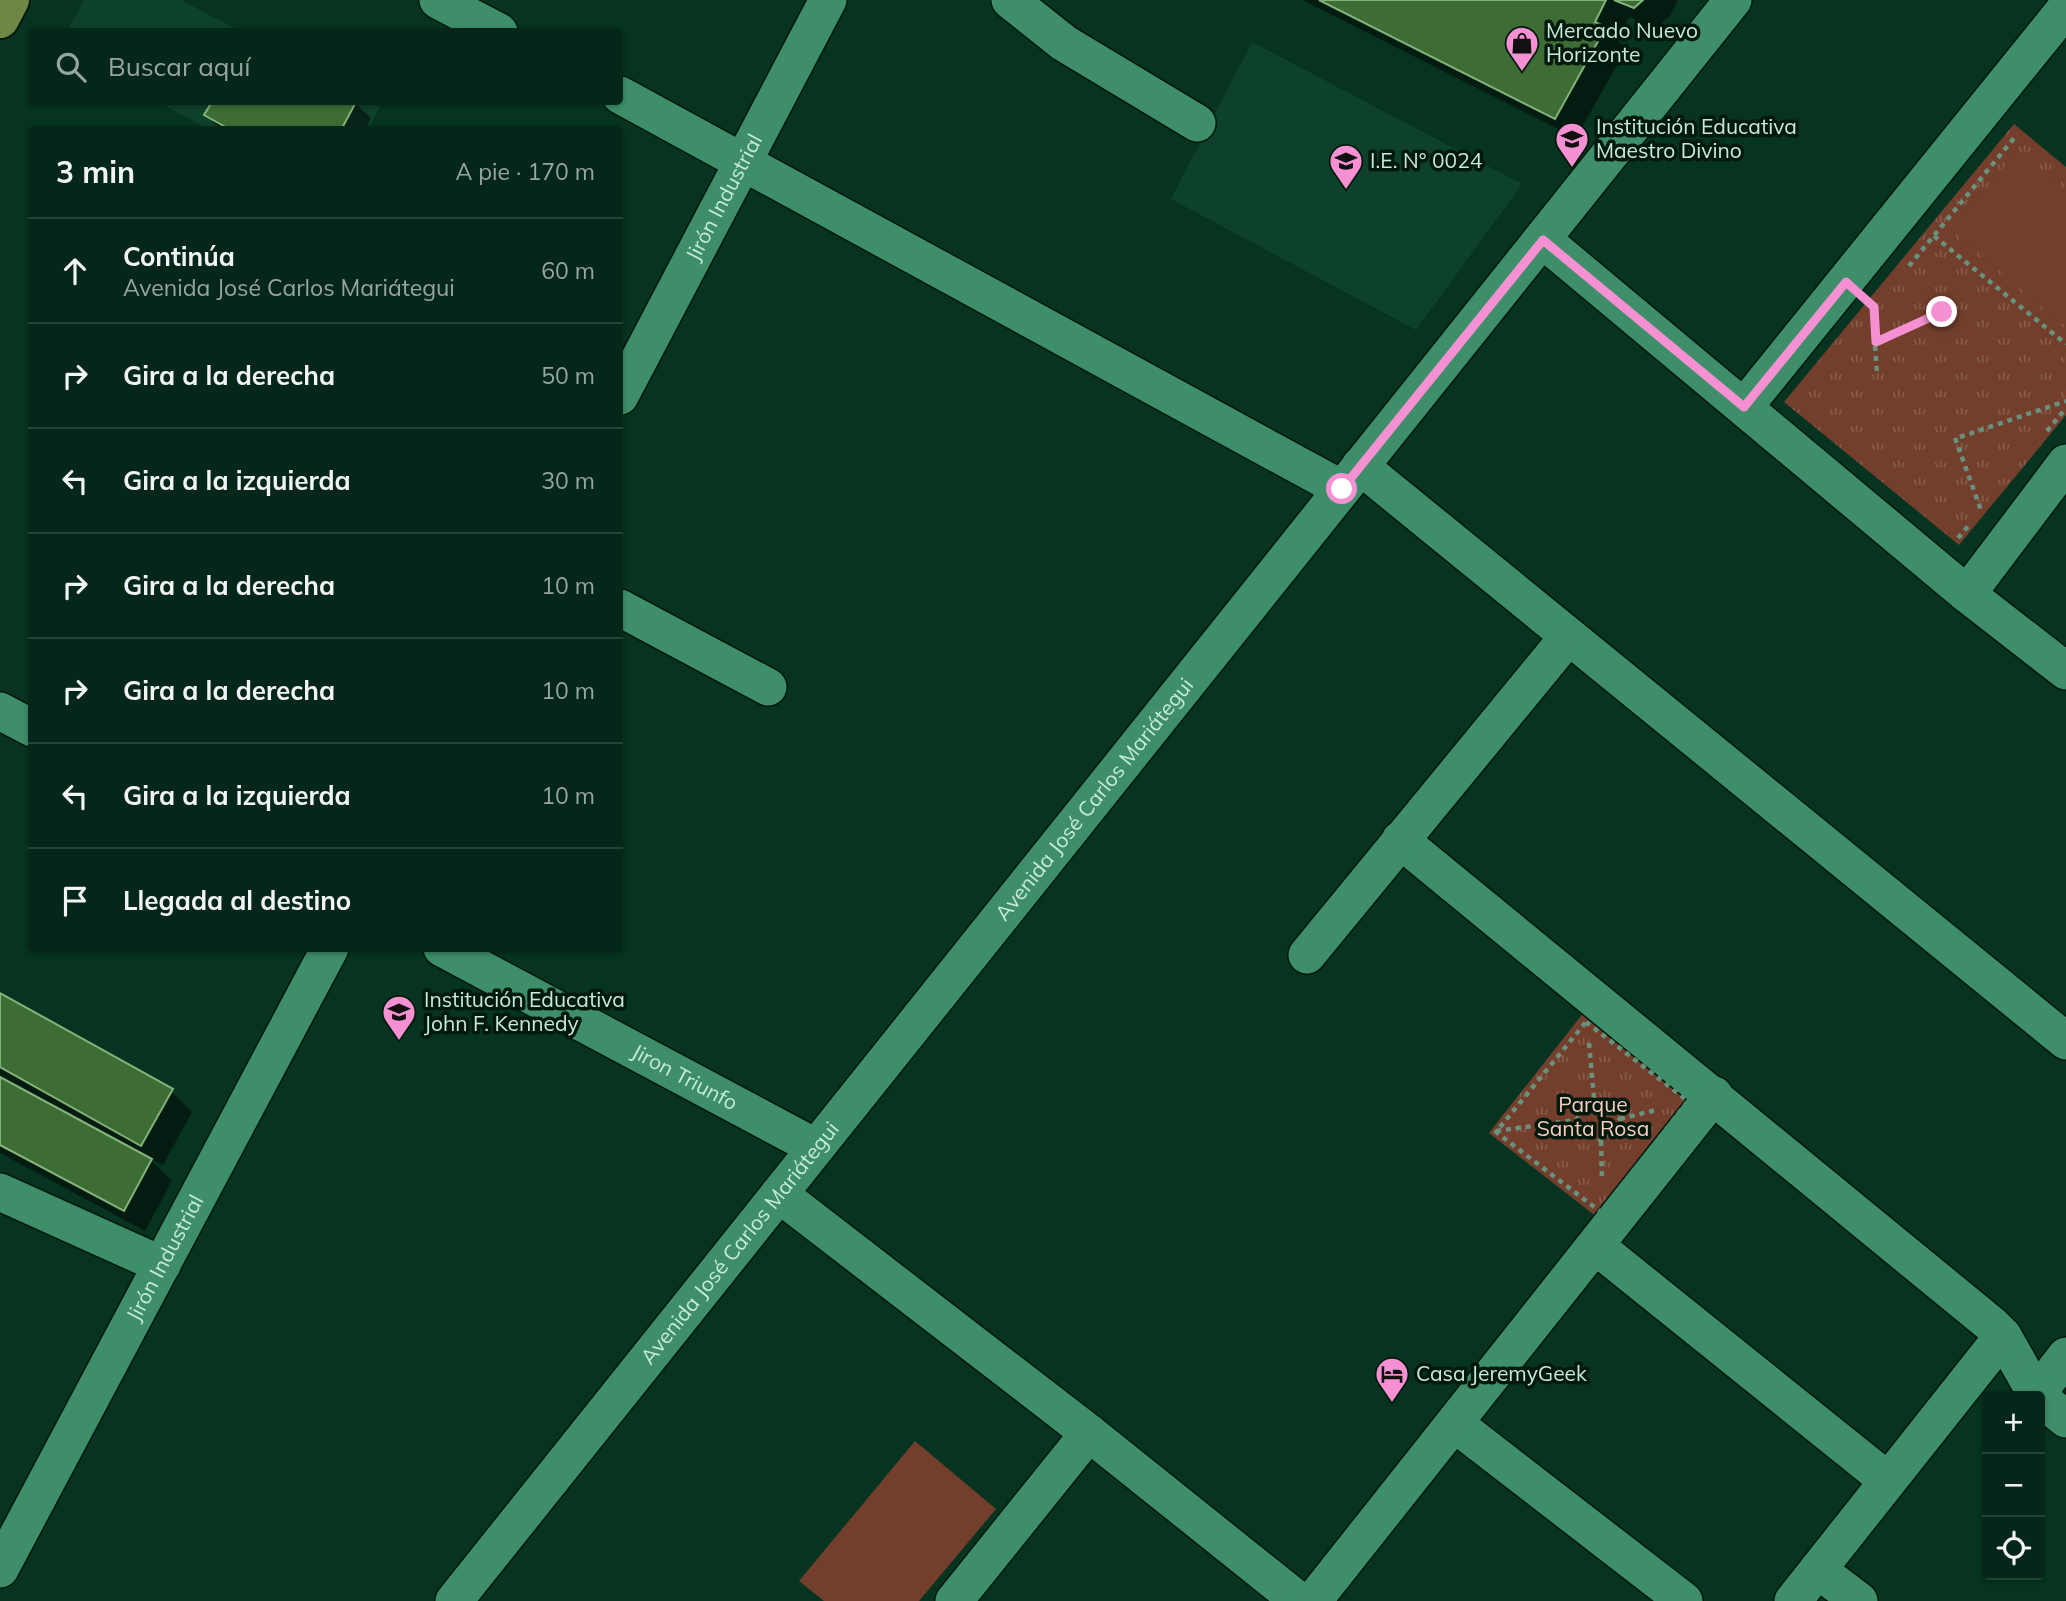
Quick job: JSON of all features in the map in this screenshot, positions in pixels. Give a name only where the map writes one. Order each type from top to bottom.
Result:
[{"type":"main road","points":[[0,19],[10,0]]},
{"type":"street","points":[[438,0],[491,28]]},
{"type":"street","name":"Jirón Industrial","points":[[623,390],[828,0]]},
{"type":"street","points":[[1010,0],[1064,43],[1197,123]]},
{"type":"street","name":"Avenida José Carlos Mariátegui","points":[[458,1600],[815,1147],[1733,0]]},
{"type":"street","points":[[1744,407],[2066,8]]},
{"type":"street","points":[[623,97],[1351,477],[1568,637],[2066,1041]]},
{"type":"street","points":[[1543,240],[1967,594],[2066,671]]},
{"type":"street","points":[[1967,594],[2008,539],[2053,451]]},
{"type":"street","points":[[623,610],[768,687]]},
{"type":"street","points":[[1307,955],[1568,637]]},
{"type":"street","points":[[0,711],[28,726]]},
{"type":"street","points":[[1400,840],[1714,1095],[2003,1336],[2035,1391]]},
{"type":"street","name":"Jirón Industrial","points":[[0,1569],[328,952]]},
{"type":"street","name":"Jiron Triunfo","points":[[449,952],[815,1147]]},
{"type":"street","points":[[1313,1601],[1597,1247],[1714,1095]]},
{"type":"street","points":[[0,1192],[162,1265]]},
{"type":"street","points":[[779,1194],[1090,1433],[1298,1601]]},
{"type":"street","points":[[1597,1247],[1887,1480]]},
{"type":"street","points":[[1793,1601],[2003,1336]]},
{"type":"street","points":[[2042,1391],[2066,1356]]},
{"type":"street","points":[[2045,1402],[2066,1419]]},
{"type":"street","points":[[1455,1424],[1685,1601]]},
{"type":"street","points":[[954,1601],[1090,1433]]},
{"type":"street","points":[[1818,1570],[1859,1601]]},
{"type":"path","points":[[1900,277],[2015,137]]},
{"type":"path","points":[[1934,236],[2066,344]]},
{"type":"path","points":[[1846,282],[1874,307],[1877,373]]},
{"type":"path","points":[[1866,318],[1883,297]]},
{"type":"path","points":[[1876,342],[1942,312]]},
{"type":"path","points":[[2008,539],[1980,512],[1957,437],[2066,401]]},
{"type":"path","points":[[2053,451],[2066,408]]},
{"type":"path","points":[[1949,530],[1959,538],[1989,501]]},
{"type":"path","points":[[1576,1120],[1601,1141],[1620,1119],[1594,1098],[1586,1022]]},
{"type":"path","points":[[1496,1132],[1586,1022]]},
{"type":"path","points":[[1496,1132],[1602,1213],[1688,1101],[1586,1022]]},
{"type":"path","points":[[1496,1132],[1576,1120],[1594,1098]]},
{"type":"shaded area","points":[[84,0],[181,0],[234,28],[69,28]]},
{"type":"shaded area","name":"I.E. N° 0024","points":[[1252,42],[1522,184],[1416,330],[1171,199]]},
{"type":"shaded area","points":[[164,105],[381,106],[370,126],[203,126]]},
{"type":"green space","points":[[2014,124],[2066,167],[2066,415],[1959,545],[1784,402]]},
{"type":"green space","points":[[2018,151],[2066,192],[2066,327],[1951,230]]},
{"type":"green space","name":"Parque Santa Rosa","points":[[1584,1012],[1697,1101],[1602,1221],[1489,1133]]},
{"type":"green space","points":[[915,1441],[996,1509],[919,1601],[824,1601],[799,1581]]},
{"type":"building","name":"Mercado Nuevo Horizonte","points":[[1319,0],[1606,0],[1595,22],[1606,27],[1555,119]]},
{"type":"building","name":"Mercado Nuevo Horizonte","points":[[1614,0],[1643,0],[1634,8]]},
{"type":"building","points":[[210,105],[354,105],[343,126],[224,126],[204,115]]},
{"type":"building","points":[[0,993],[173,1089],[141,1146],[0,1067]]},
{"type":"building","points":[[0,1077],[152,1159],[124,1211],[0,1145]]},
{"type":"place","name":"Mercado Nuevo Horizonte","points":[[1522,73]]},
{"type":"place","name":"Institución Educativa Maestro Divino","points":[[1572,169]]},
{"type":"place","name":"I.E. N° 0024","points":[[1346,191]]},
{"type":"place","name":"Institución Educativa John F. Kennedy","points":[[399,1042]]},
{"type":"place","name":"Casa JeremyGeek","points":[[1392,1404]]},
{"type":"route","points":[[1342,489],[1543,240],[1744,407],[1846,282],[1874,307],[1876,342],[1942,312]]}]
